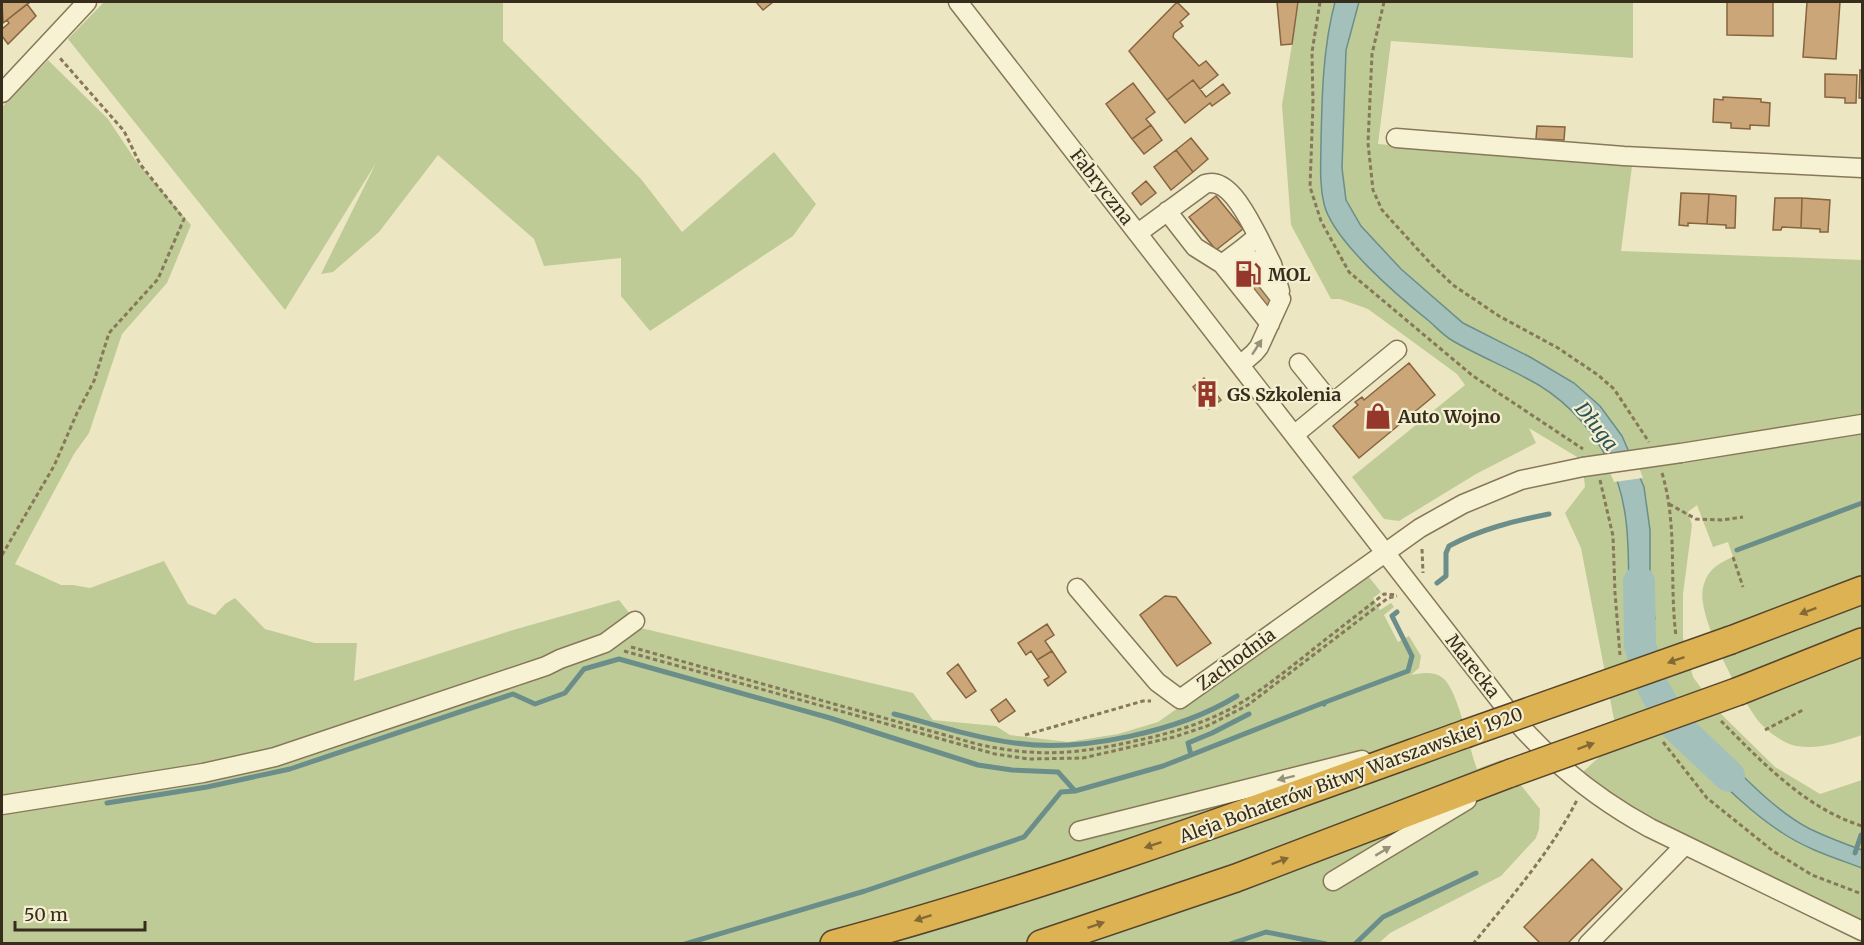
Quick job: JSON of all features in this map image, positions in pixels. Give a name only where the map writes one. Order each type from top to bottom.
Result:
[{"type":"highway","name":"Aleja Bohaterów Bitwy Warszawskiej 1920","points":[[834,944],[1141,849],[1863,591]]},
{"type":"highway","points":[[1041,944],[1236,878],[1511,773],[1739,691],[1863,642]]},
{"type":"street","points":[[6,80],[47,46],[87,2]]},
{"type":"street","name":"Fabryczna","points":[[958,2],[1243,369]]},
{"type":"street","points":[[1396,138],[1624,156],[1863,168]]},
{"type":"street","points":[[1138,233],[1204,184],[1214,182],[1221,184],[1235,199],[1258,236],[1278,279],[1281,299],[1270,324],[1243,369]]},
{"type":"street","points":[[1167,211],[1195,247],[1222,264],[1270,324]]},
{"type":"street","points":[[1222,264],[1258,236]]},
{"type":"street","points":[[1242,249],[1281,299]]},
{"type":"street","points":[[1294,435],[1397,350]]},
{"type":"street","points":[[1299,363],[1332,404]]},
{"type":"street","name":"Marecka","points":[[1243,369],[1515,720],[1548,757],[1574,780],[1616,810],[1863,931]]},
{"type":"street","name":"Zachodnia","points":[[1077,588],[1157,682],[1180,699],[1420,528],[1463,504],[1521,480],[1583,467],[1863,424]]},
{"type":"street","points":[[2,798],[2,805],[203,773],[275,757],[546,666],[560,659],[611,647],[635,621]]},
{"type":"street","points":[[1079,831],[1466,734]]},
{"type":"street","points":[[1333,881],[1511,773]]},
{"type":"street","points":[[1588,944],[1685,845]]},
{"type":"path","points":[[1320,2],[1312,52],[1310,187],[1321,221],[1348,272],[1473,376],[1559,432]]},
{"type":"path","points":[[1384,2],[1372,54],[1368,143],[1373,190],[1382,210],[1453,285],[1499,316],[1558,348],[1598,375],[1614,389],[1650,444]]},
{"type":"path","points":[[2,555],[54,466],[94,381],[109,333],[158,279],[184,219],[140,164],[124,131],[47,46]]},
{"type":"path","points":[[1660,468],[1669,504],[1674,559],[1676,642]]},
{"type":"path","points":[[1669,504],[1696,519],[1722,520],[1743,517]]},
{"type":"path","points":[[1733,557],[1743,587]]},
{"type":"path","points":[[1384,594],[1402,595],[1388,598],[1278,684],[1228,716],[1174,737],[1083,758],[1040,759],[995,754],[611,647],[629,646],[987,746],[1029,753],[1081,752],[1161,735],[1193,726],[1220,714],[1247,699],[1280,675],[1384,594]]},
{"type":"path","points":[[1025,735],[1143,701],[1180,699]]},
{"type":"path","points":[[1765,730],[1803,710]]},
{"type":"path","points":[[1714,714],[1772,771],[1810,802],[1825,811],[1863,826]]},
{"type":"path","points":[[1473,944],[1564,826],[1577,799]]},
{"type":"green space","points":[[104,2],[503,2],[503,41],[641,179],[682,232],[774,152],[816,204],[793,236],[650,331],[621,296],[621,258],[544,266],[534,239],[438,155],[379,232],[333,272],[321,274],[376,163],[285,310],[68,39]]},
{"type":"green space","points":[[1299,2],[1633,2],[1633,58],[1391,41],[1378,144],[1632,166],[1621,251],[1862,260],[1862,735],[1821,746],[1796,746],[1786,743],[1773,734],[1753,713],[1722,658],[1706,618],[1703,601],[1703,588],[1710,572],[1733,557],[1728,542],[1713,547],[1697,505],[1688,512],[1692,525],[1683,594],[1683,638],[1693,677],[1718,711],[1775,767],[1820,794],[1862,780],[1862,931],[1574,780],[1618,740],[1581,548],[1565,513],[1585,487],[1582,460],[1529,428],[1536,443],[1476,474],[1399,521],[1384,519],[1352,477],[1465,385],[1457,374],[1368,309],[1340,299],[1331,299],[1291,225],[1282,105]]},
{"type":"green space","points":[[48,60],[108,119],[136,161],[191,225],[167,283],[122,334],[89,433],[74,454],[15,564],[61,585],[90,588],[164,561],[188,604],[215,615],[225,604],[235,598],[265,629],[315,643],[357,643],[354,681],[513,630],[619,600],[641,628],[913,693],[933,720],[996,726],[1010,735],[1068,742],[1118,734],[1158,722],[1362,579],[1369,577],[1381,592],[1373,598],[1380,610],[1391,603],[1394,607],[1384,615],[1398,642],[1409,636],[1421,656],[1419,668],[1411,675],[1435,674],[1443,678],[1454,694],[1477,769],[1501,760],[1540,809],[1536,838],[1501,876],[1390,933],[1379,943],[2,943],[2,107]]},
{"type":"water","points":[[1335,2],[1359,2],[1346,50],[1342,168],[1346,200],[1361,226],[1401,269],[1463,323],[1530,357],[1574,383],[1600,406],[1622,436],[1644,487],[1650,530],[1650,585],[1655,619],[1629,629],[1628,543],[1622,499],[1617,479],[1608,460],[1583,423],[1563,403],[1539,385],[1450,339],[1401,298],[1353,251],[1330,219],[1321,188],[1321,123],[1326,53]]},
{"type":"water","points":[[1660,683],[1667,696],[1648,703],[1641,690]]},
{"type":"water","points":[[1710,744],[1757,790],[1796,821],[1816,832],[1862,850],[1862,868],[1800,843],[1757,814],[1690,751]]},
{"type":"pier","points":[[1633,451],[1643,478],[1614,482],[1606,463]]},
{"type":"building","points":[[2,2],[28,2],[29,3],[3,23]]},
{"type":"building","points":[[756,2],[773,2],[763,10]]},
{"type":"building","points":[[1177,2],[1189,14],[1180,22],[1183,26],[1174,33],[1173,37],[1199,66],[1206,61],[1218,75],[1200,89],[1193,80],[1167,100],[1129,51]]},
{"type":"building","points":[[1277,2],[1298,2],[1292,44],[1281,45]]},
{"type":"building","points":[[1727,2],[1773,2],[1773,36],[1727,35]]},
{"type":"building","points":[[1807,2],[1840,2],[1836,59],[1803,57]]},
{"type":"building","points":[[27,4],[36,16],[8,44],[2,36],[2,29],[9,23],[7,20]]},
{"type":"building","points":[[1860,70],[1862,71],[1862,98],[1859,98]]},
{"type":"building","points":[[1825,74],[1857,75],[1856,103],[1845,103],[1845,98],[1825,97]]},
{"type":"building","points":[[1193,80],[1206,97],[1223,84],[1230,93],[1212,106],[1210,103],[1185,123],[1167,100]]},
{"type":"building","points":[[1133,83],[1155,112],[1146,119],[1151,125],[1132,139],[1106,104]]},
{"type":"building","points":[[1723,97],[1761,99],[1761,102],[1770,103],[1769,126],[1750,125],[1750,129],[1731,128],[1731,123],[1713,122],[1714,99],[1723,100]]},
{"type":"building","points":[[1151,125],[1162,140],[1144,154],[1132,139]]},
{"type":"building","points":[[1537,126],[1565,127],[1564,140],[1536,139]]},
{"type":"building","points":[[1191,138],[1208,159],[1193,172],[1176,150]]},
{"type":"building","points":[[1176,150],[1193,172],[1171,190],[1154,167]]},
{"type":"building","points":[[1146,181],[1156,193],[1141,205],[1132,193]]},
{"type":"building","points":[[1681,193],[1709,194],[1707,224],[1679,225]]},
{"type":"building","points":[[1709,194],[1736,196],[1735,228],[1707,224]]},
{"type":"building","points":[[1216,196],[1243,229],[1216,250],[1189,217]]},
{"type":"building","points":[[1775,198],[1802,198],[1801,228],[1782,227],[1781,230],[1773,230]]},
{"type":"building","points":[[1802,198],[1830,200],[1828,232],[1801,228]]},
{"type":"building","points":[[1248,256],[1285,302],[1267,316],[1230,270]]},
{"type":"building","name":"Auto Wojno","points":[[1409,363],[1435,395],[1359,458],[1333,426],[1358,405],[1355,402],[1362,397],[1364,400]]},
{"type":"building","name":"GS Szkolenia","points":[[1204,378],[1221,400],[1209,409],[1193,387]]},
{"type":"building","points":[[1165,596],[1176,597],[1211,643],[1177,666],[1140,615]]},
{"type":"building","points":[[1047,624],[1054,635],[1045,641],[1052,651],[1037,660],[1031,651],[1026,655],[1018,643]]},
{"type":"building","points":[[1052,651],[1066,672],[1048,686],[1044,680],[1049,677],[1037,660]]},
{"type":"building","points":[[958,664],[976,691],[966,698],[947,673]]},
{"type":"building","points":[[1006,699],[1015,711],[999,722],[991,710]]},
{"type":"building","points":[[1592,859],[1622,889],[1567,944],[1541,944],[1524,927]]},
{"type":"waterway","points":[[1737,550],[1862,503]]},
{"type":"waterway","points":[[1437,583],[1446,576],[1446,553],[1449,546],[1498,526],[1549,514]]},
{"type":"waterway","name":"Długa","points":[[1639,582],[1640,645],[1652,685],[1672,722],[1729,776]]},
{"type":"waterway","points":[[1323,703],[1408,671],[1412,656],[1392,616],[1397,612]]},
{"type":"waterway","points":[[107,803],[207,787],[290,769],[513,694],[535,704],[565,693],[584,669],[619,659],[830,718],[978,765],[1012,770],[1058,772],[1075,791],[1163,766],[1324,704]]},
{"type":"waterway","points":[[894,714],[1000,741],[1070,745],[1099,742],[1159,729],[1188,720],[1237,696]]},
{"type":"waterway","points":[[1191,755],[1188,743],[1249,714]]},
{"type":"waterway","points":[[685,944],[865,891],[1024,837],[1061,792],[1075,791]]},
{"type":"waterway","points":[[1855,853],[1861,835]]},
{"type":"waterway","points":[[1355,944],[1383,917],[1476,873]]},
{"type":"waterway","points":[[1230,944],[1266,932],[1326,944]]},
{"type":"place","name":"MOL","points":[[1248,274]]},
{"type":"place","name":"GS Szkolenia","points":[[1207,394]]},
{"type":"place","name":"Auto Wojno","points":[[1378,416]]}]
